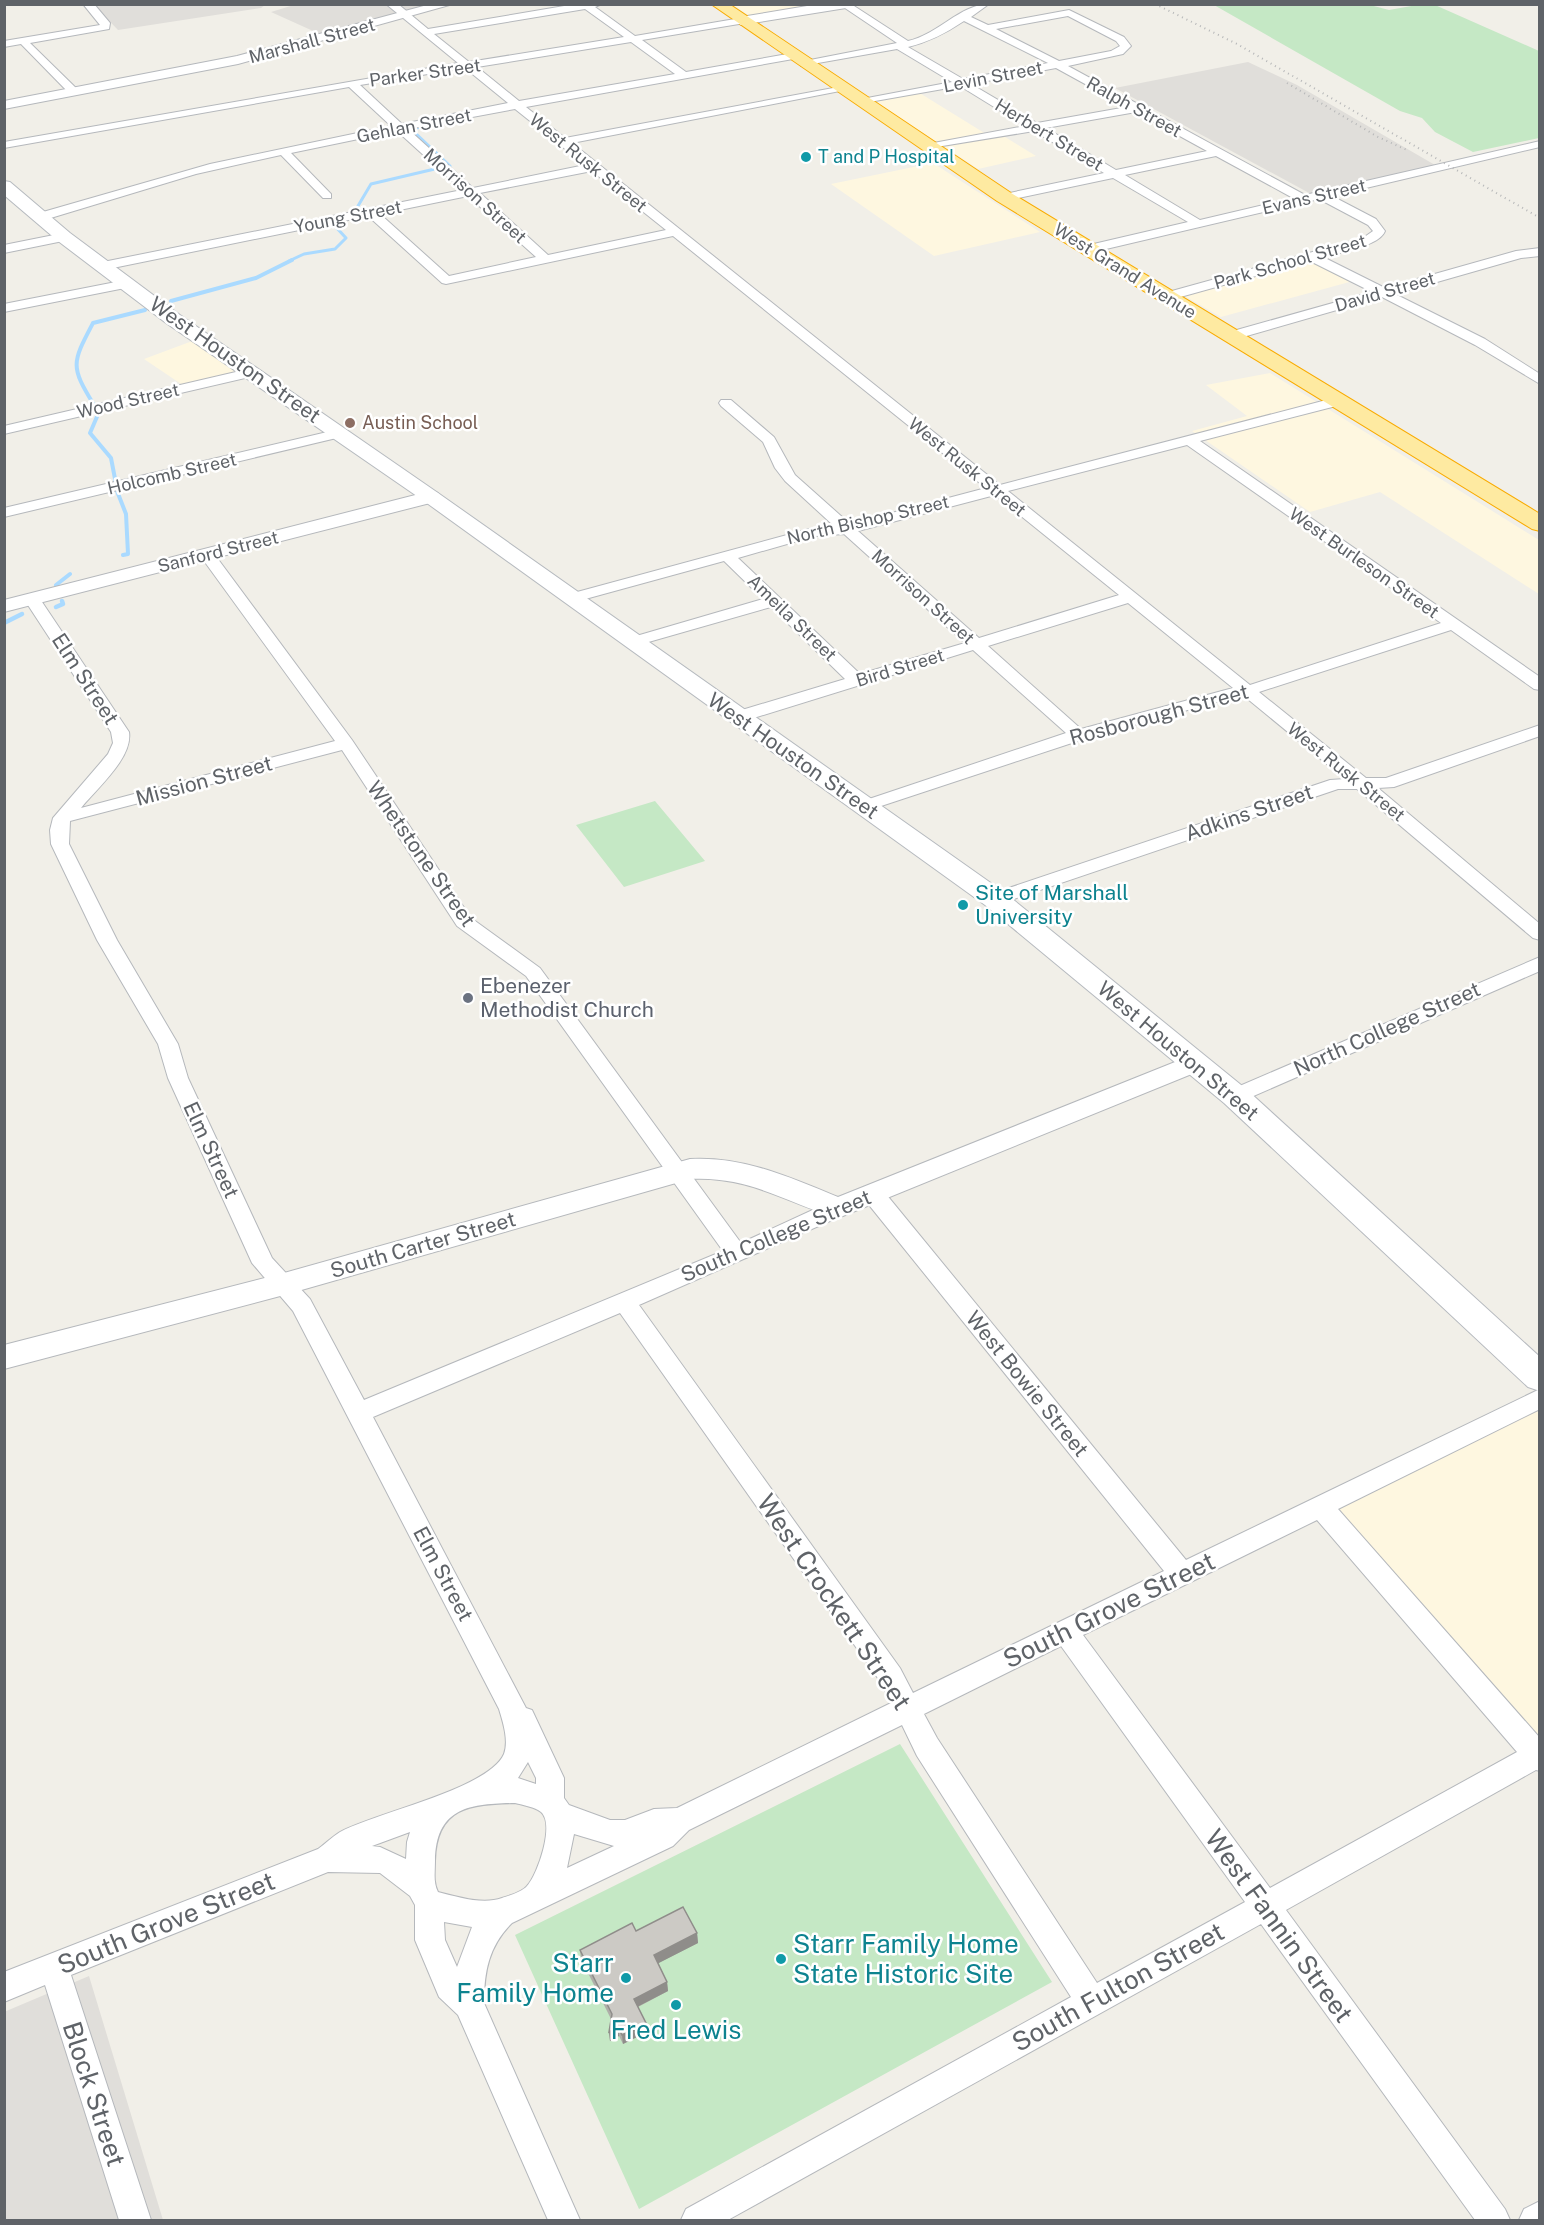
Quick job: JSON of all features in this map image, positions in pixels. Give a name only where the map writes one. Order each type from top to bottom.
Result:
[{"type":"highway","name":"West Grand Avenue","points":[[718,4],[1004,197],[1539,524]]},
{"type":"main road","name":"West Houston Street","points":[[4,186],[64,237],[126,284],[431,497],[995,899],[1235,1096],[1539,1378]]},
{"type":"street","points":[[4,44],[105,27],[105,23],[88,4]]},
{"type":"street","name":"West Rusk Street","points":[[391,4],[1360,782],[1539,934]]},
{"type":"street","name":"Marshall Street","points":[[4,105],[211,66],[447,4]]},
{"type":"street","name":"Gehlan Street","points":[[40,217],[86,205],[179,175],[517,105],[684,75],[903,45],[933,36],[984,4]]},
{"type":"street","points":[[425,32],[589,5],[684,75]]},
{"type":"street","name":"Parker Street","points":[[4,145],[352,84],[845,5]]},
{"type":"street","name":"Herbert Street","points":[[845,5],[960,83],[1199,224]]},
{"type":"street","name":"Levin Street","points":[[862,102],[1112,54],[1124,49],[1124,42],[1120,39],[1069,13],[988,28]]},
{"type":"street","name":"Ralph Street","points":[[964,17],[1057,64],[1303,199]]},
{"type":"street","points":[[23,41],[73,92]]},
{"type":"street","name":"Morrison Street","points":[[352,84],[545,259]]},
{"type":"street","points":[[561,142],[840,88]]},
{"type":"street","points":[[928,147],[1137,108]]},
{"type":"street","name":"Evans Street","points":[[1089,249],[1539,144]]},
{"type":"street","points":[[284,152],[327,196]]},
{"type":"street","points":[[1004,197],[1218,152]]},
{"type":"street","name":"Young Street","points":[[103,266],[593,167]]},
{"type":"street","name":"Park School Street","points":[[1166,297],[1367,241],[1378,235],[1379,231],[1372,222],[1321,195]]},
{"type":"street","points":[[371,212],[446,280],[674,232]]},
{"type":"street","points":[[4,249],[64,237]]},
{"type":"street","name":"David Street","points":[[1231,336],[1520,254],[1539,252]]},
{"type":"street","points":[[1311,256],[1480,342],[1539,380]]},
{"type":"street","points":[[4,308],[126,284]]},
{"type":"street","name":"Wood Street","points":[[4,430],[253,372]]},
{"type":"street","name":"North Bishop Street","points":[[572,598],[814,532],[847,529],[1339,401]]},
{"type":"street","name":"Morrison Street","points":[[726,403],[765,436],[772,445],[785,473],[1078,735]]},
{"type":"street","name":"Holcomb Street","points":[[4,513],[340,433]]},
{"type":"street","name":"West Burleson Street","points":[[1189,440],[1539,685]]},
{"type":"street","name":"Sanford Street","points":[[4,606],[431,497]]},
{"type":"street","name":"Whetstone Street","points":[[207,554],[346,744],[464,922],[480,938],[518,959],[533,972],[736,1254]]},
{"type":"street","name":"Ameila Street","points":[[726,555],[857,681]]},
{"type":"street","name":"Bird Street","points":[[738,717],[1131,597]]},
{"type":"street","name":"Elm Street","points":[[32,599],[122,738],[116,756],[62,818],[59,838],[64,854],[107,940],[168,1044],[178,1078],[263,1263],[302,1305],[512,1707],[520,1740],[517,1758],[507,1773],[480,1791]]},
{"type":"street","points":[[632,642],[775,601]]},
{"type":"street","name":"Rosborough Street","points":[[866,806],[1078,735],[1226,694],[1247,691],[1452,625]]},
{"type":"street","name":"Adkins Street","points":[[995,899],[1336,784],[1388,783],[1539,730]]},
{"type":"street","name":"Mission Street","points":[[62,818],[346,744]]},
{"type":"street","name":"North College Street","points":[[1235,1096],[1539,963]]},
{"type":"street","name":"South College Street","points":[[358,1413],[736,1254],[838,1208],[1195,1063]]},
{"type":"street","name":"South Carter Street","points":[[4,1357],[284,1284],[677,1173],[702,1168],[741,1172],[838,1208]]},
{"type":"street","name":"West Bowie Street","points":[[873,1194],[1182,1574]]},
{"type":"street","name":"West Crockett Street","points":[[624,1301],[891,1676],[927,1747],[1092,2002]]},
{"type":"street","name":"South Grove Street","points":[[537,1897],[663,1837],[679,1821],[1539,1398]]},
{"type":"street","points":[[1320,1506],[1538,1756]]},
{"type":"street","name":"West Fannin Street","points":[[1065,1631],[1494,2220]]},
{"type":"street","name":"Elm Street","points":[[512,1707],[526,1722],[550,1778],[555,1808]]},
{"type":"street","name":"South Fulton Street","points":[[697,2220],[1538,1756]]},
{"type":"street","points":[[469,2004],[450,1987],[430,1940],[424,1895],[421,1842],[428,1825],[440,1807],[480,1791],[515,1790],[555,1808],[557,1854],[537,1897],[502,1913],[484,1931],[469,1971],[469,2004],[564,2220]]},
{"type":"street","name":"South Grove Street","points":[[4,1987],[328,1858],[349,1842],[440,1807]]},
{"type":"street","name":"South Grove Street","points":[[555,1808],[589,1827],[610,1833],[625,1833],[654,1822],[679,1821]]},
{"type":"street","name":"South Grove Street","points":[[328,1858],[380,1860],[390,1864],[424,1895]]},
{"type":"street","points":[[424,1895],[466,1913],[502,1913]]},
{"type":"street","name":"Block Street","points":[[54,1967],[135,2220]]},
{"type":"street","points":[[1534,2220],[1539,2217]]},
{"type":"shaded area","points":[[297,4],[433,5],[322,35],[271,12]]},
{"type":"shaded area","points":[[94,5],[265,5],[261,8],[118,30]]},
{"type":"shaded area","points":[[733,5],[830,5],[751,17]]},
{"type":"shaded area","points":[[1248,62],[1297,85],[1435,165],[1311,194],[1115,88]]},
{"type":"shaded area","points":[[918,92],[986,134],[997,132],[1036,156],[978,169],[874,101]]},
{"type":"shaded area","points":[[933,163],[1040,232],[934,256],[831,184]]},
{"type":"shaded area","points":[[1311,259],[1353,281],[1221,317],[1181,294]]},
{"type":"shaded area","points":[[195,340],[246,377],[190,390],[144,359]]},
{"type":"shaded area","points":[[1270,373],[1539,540],[1539,594],[1380,492],[1310,512],[1192,431],[1247,416],[1206,385]]},
{"type":"shaded area","points":[[1539,1405],[1539,1750],[1329,1506]]},
{"type":"shaded area","points":[[89,1976],[163,2220],[5,2220],[4,2012]]},
{"type":"green space","points":[[1214,5],[1370,5],[1389,10],[1417,5],[1435,5],[1539,51],[1539,138],[1473,152],[1435,132],[1422,118],[1400,111]]},
{"type":"green space","points":[[655,801],[705,861],[624,887],[576,825]]},
{"type":"green space","name":"Starr Family Home State Historic Site","points":[[900,1744],[1052,1982],[639,2209],[515,1935]]},
{"type":"building","name":"Starr Family Home","points":[[683,1907],[697,1933],[654,1955],[667,1982],[634,1999],[646,2023],[622,2035],[618,2027],[609,2032],[612,2014],[580,1950],[632,1923],[636,1931]]},
{"type":"waterway","points":[[450,166],[411,129],[456,120]]},
{"type":"waterway","points":[[355,211],[371,184],[439,168]]},
{"type":"waterway","points":[[289,261],[304,254],[335,249],[346,238],[334,225],[337,222]]},
{"type":"waterway","points":[[171,301],[256,278],[292,260]]},
{"type":"waterway","points":[[94,405],[81,381],[77,364],[81,347],[93,323],[145,310]]},
{"type":"waterway","points":[[99,412],[90,433],[111,458],[116,484]]},
{"type":"waterway","points":[[117,491],[126,514],[128,554],[123,555]]},
{"type":"waterway","points":[[56,585],[70,574]]},
{"type":"waterway","points":[[56,607],[63,604],[62,601]]},
{"type":"waterway","points":[[4,623],[22,614]]},
{"type":"railway","points":[[1155,4],[1237,44],[1540,218]]},
{"type":"railway","points":[[1287,83],[1378,137],[1407,150]]},
{"type":"place","name":"T and P Hospital","points":[[806,157]]},
{"type":"place","name":"Austin School","points":[[350,423]]},
{"type":"place","name":"Site of Marshall University","points":[[963,905]]},
{"type":"place","name":"Ebenezer Methodist Church","points":[[468,998]]},
{"type":"place","name":"Starr Family Home State Historic Site","points":[[781,1959]]},
{"type":"place","name":"Starr Family Home","points":[[626,1978]]},
{"type":"place","name":"Fred Lewis","points":[[676,2005]]}]
